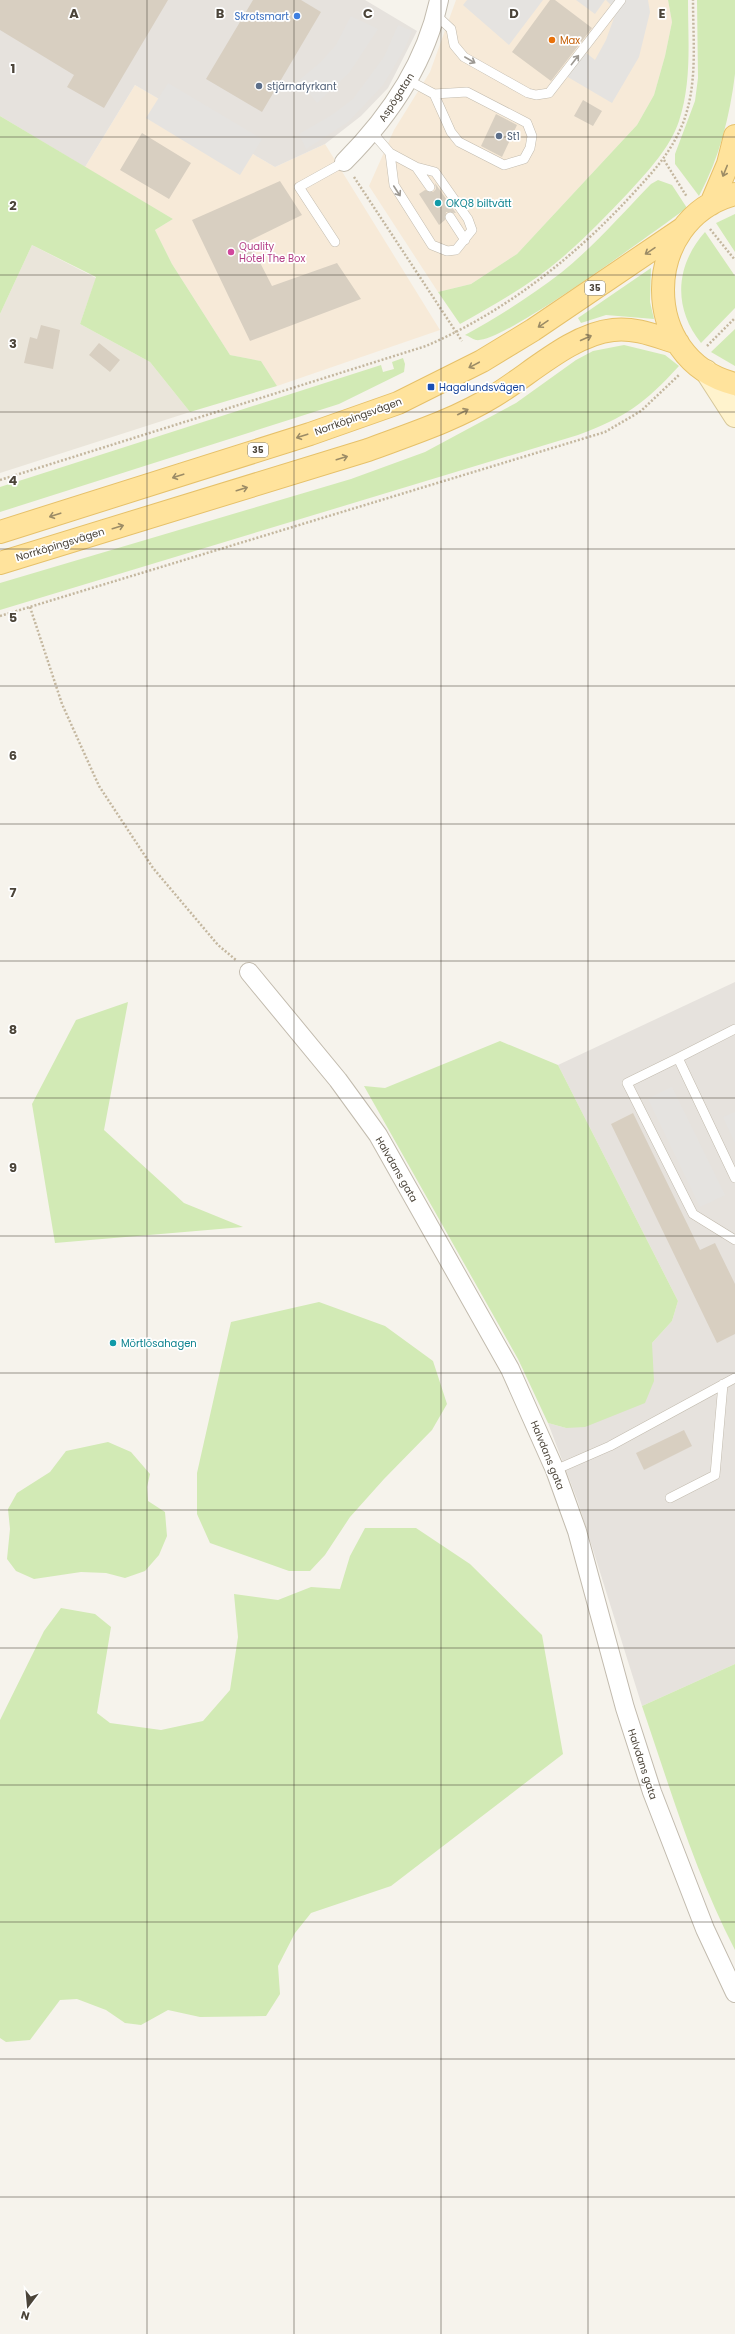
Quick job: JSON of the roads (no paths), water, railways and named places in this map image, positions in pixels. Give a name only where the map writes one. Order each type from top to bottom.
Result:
[{"type":"main road","points":[[701,204],[728,164],[735,136]]},
{"type":"main road","name":"35","points":[[735,194],[701,204],[695,215],[682,229],[666,262],[662,290],[666,317],[678,343],[691,358],[706,371],[735,384]]},
{"type":"main road","name":"Norrköpingsvägen","points":[[0,532],[310,434],[398,403],[482,361],[533,330],[682,229]]},
{"type":"main road","name":"Norrköpingsvägen","points":[[0,563],[354,454],[419,432],[459,415],[494,396],[574,344],[600,333],[626,330],[678,343]]},
{"type":"main road","points":[[706,371],[735,416]]},
{"type":"street","name":"Aspögatan","points":[[344,162],[372,132],[408,80],[438,7]]},
{"type":"street","name":"Halvdans gata","points":[[249,972],[338,1080],[378,1135],[510,1369],[555,1470],[577,1531],[625,1708],[652,1792],[705,1929],[735,1993]]},
{"type":"lane","points":[[438,7],[451,29],[454,45],[464,57],[528,94],[536,95],[549,93],[621,0]]},
{"type":"lane","points":[[408,80],[434,94],[467,92],[527,123],[532,136],[530,148],[524,159],[504,164],[459,142],[451,132],[434,94]]},
{"type":"lane","points":[[372,132],[390,154],[416,167],[434,172],[468,219],[472,230],[456,250],[447,251],[432,245],[394,185],[390,154]]},
{"type":"lane","points":[[335,242],[299,187],[344,162]]},
{"type":"lane","points":[[416,167],[430,187]]},
{"type":"lane","points":[[450,217],[465,240]]},
{"type":"lane","points":[[735,1029],[627,1083],[693,1214],[735,1240]]},
{"type":"lane","points":[[678,1058],[735,1178]]},
{"type":"lane","points":[[555,1470],[610,1446],[735,1378]]},
{"type":"lane","points":[[670,1498],[715,1474],[723,1384]]},
{"type":"place","name":"Skrotsmart","points":[[297,16]]},
{"type":"place","name":"Max","points":[[552,40]]},
{"type":"place","name":"stjärnafyrkant","points":[[259,86]]},
{"type":"place","name":"St1","points":[[499,136]]},
{"type":"place","name":"OKQ8 biltvätt","points":[[438,203]]},
{"type":"place","name":"Quality Hotel The Box","points":[[231,252]]},
{"type":"place","name":"Hagalundsvägen","points":[[431,387]]},
{"type":"place","name":"Mörtlösahagen","points":[[113,1343]]}]
